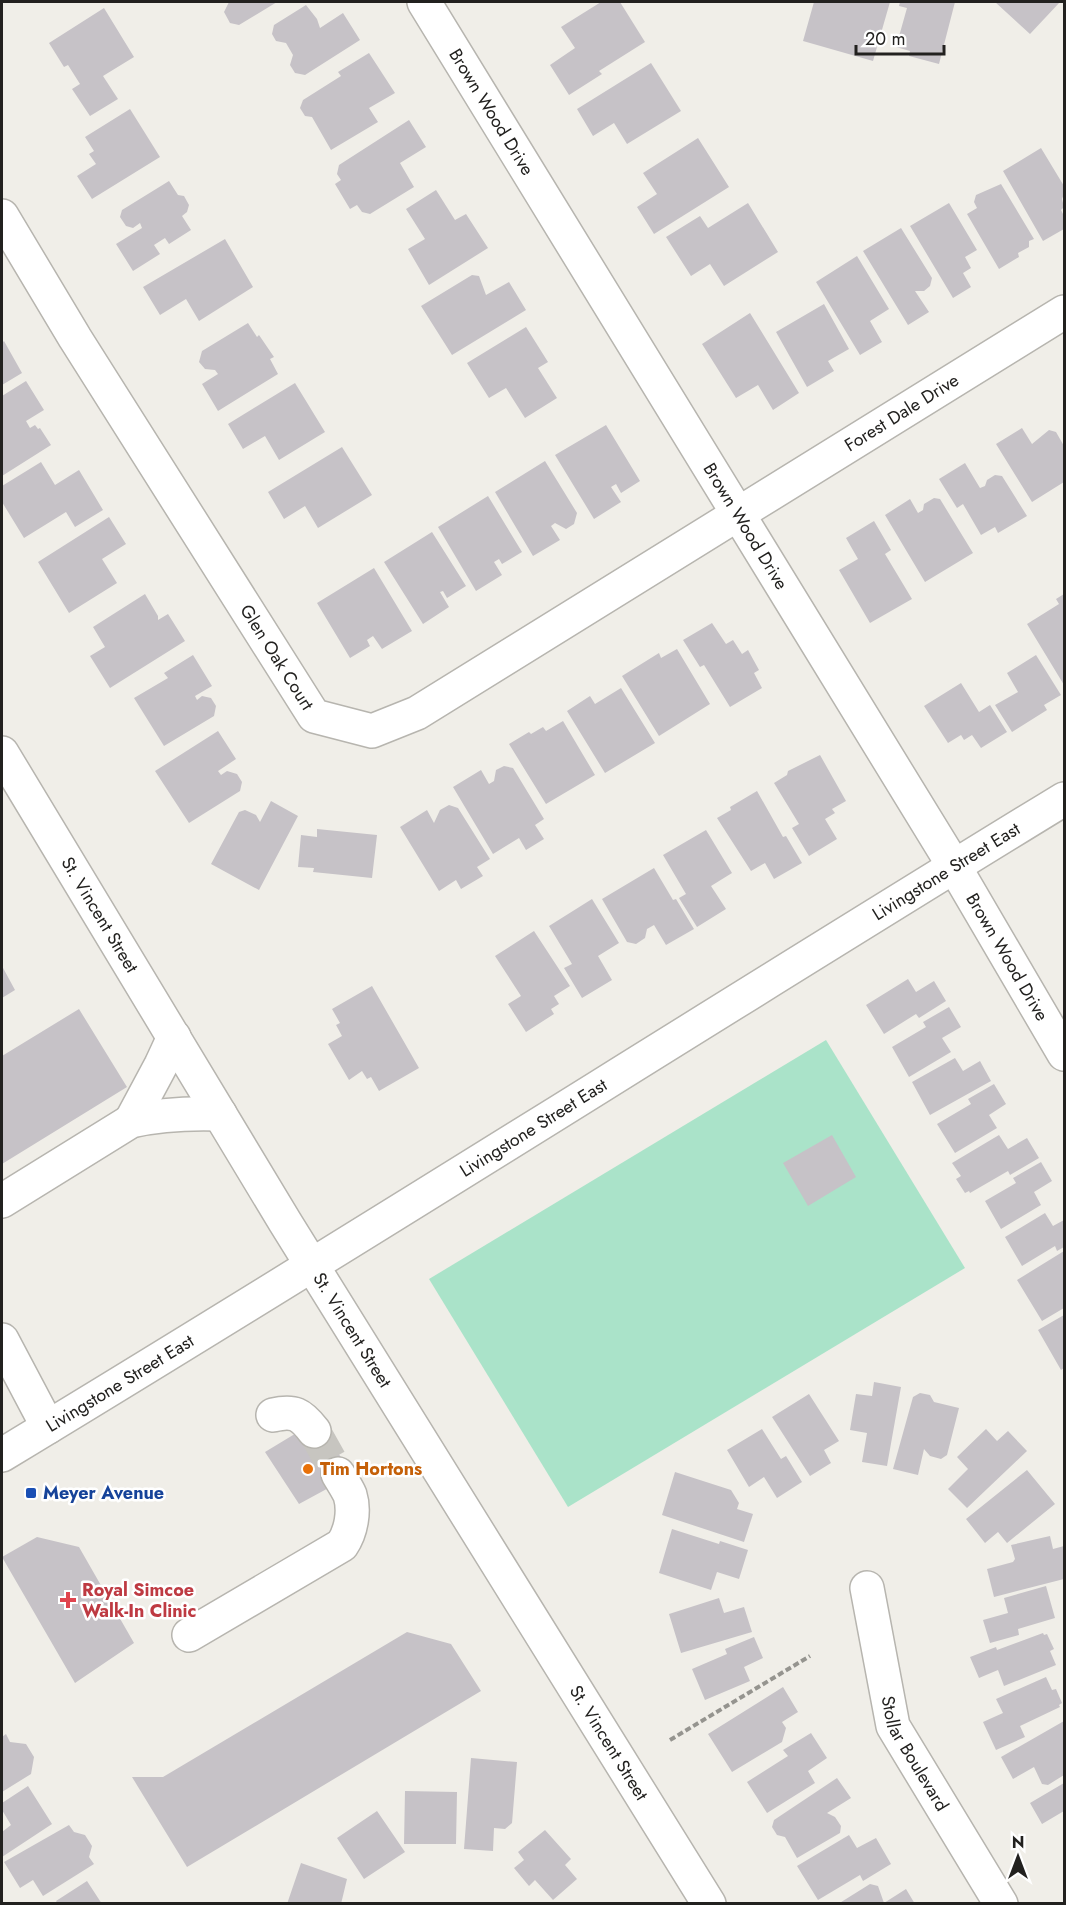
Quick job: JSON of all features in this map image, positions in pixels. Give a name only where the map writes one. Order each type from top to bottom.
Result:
[{"type":"street","name":"Brown Wood Drive","points":[[424,2],[739,513],[954,866],[1065,1054]]},
{"type":"street","name":"Glen Oak Court","points":[[2,216],[75,338],[314,716],[372,731],[417,713],[739,513]]},
{"type":"street","name":"Forest Dale Drive","points":[[739,513],[1065,312]]},
{"type":"street","name":"St. Vincent Street","points":[[2,753],[313,1266],[709,1904]]},
{"type":"street","name":"Livingstone Street East","points":[[2,1455],[313,1266],[648,1055],[1065,799]]},
{"type":"street","points":[[131,1121],[174,1037]]},
{"type":"street","points":[[2,1201],[131,1121],[155,1115],[220,1114]]},
{"type":"street","points":[[2,1340],[48,1427]]},
{"type":"street","points":[[273,1415],[288,1411],[303,1418],[314,1431]]},
{"type":"street","points":[[189,1635],[342,1545],[349,1535],[352,1510],[350,1496],[338,1474]]},
{"type":"street","name":"Stollar Boulevard","points":[[867,1588],[893,1726],[1001,1904]]},
{"type":"path","points":[[670,1740],[810,1656]]},
{"type":"green space","points":[[826,1040],[965,1268],[568,1507],[429,1279]]},
{"type":"building","points":[[229,2],[277,2],[239,25],[230,23],[224,12]]},
{"type":"building","points":[[601,2],[620,2],[645,42],[599,71],[602,74],[569,95],[550,65],[575,48],[561,27]]},
{"type":"building","points":[[814,2],[890,2],[873,61],[803,41]]},
{"type":"building","points":[[900,2],[955,2],[939,64],[909,56],[910,51],[896,47],[907,8],[899,6]]},
{"type":"building","points":[[995,2],[1060,2],[1030,34]]},
{"type":"building","points":[[306,5],[317,19],[320,28],[343,13],[360,40],[305,75],[295,73],[290,65],[293,55],[286,43],[276,41],[272,34],[274,25]]},
{"type":"building","points":[[104,8],[134,57],[103,76],[118,99],[90,116],[72,89],[80,84],[68,65],[64,67],[49,43]]},
{"type":"building","points":[[369,53],[395,93],[369,108],[378,122],[331,150],[312,117],[305,116],[300,108],[303,100],[341,76],[338,72]]},
{"type":"building","points":[[651,63],[681,111],[627,144],[614,123],[593,136],[577,109]]},
{"type":"building","points":[[130,109],[160,157],[92,199],[77,176],[96,164],[89,154],[94,151],[85,137]]},
{"type":"building","points":[[409,120],[426,147],[400,163],[414,187],[370,214],[362,212],[357,205],[350,209],[335,184],[341,180],[337,174],[339,165]]},
{"type":"building","points":[[698,138],[729,187],[654,234],[637,207],[657,194],[643,173]]},
{"type":"building","points":[[1041,148],[1064,186],[1062,199],[1064,207],[1061,210],[1064,216],[1064,229],[1043,241],[1003,171]]},
{"type":"building","points":[[169,181],[178,195],[184,196],[189,205],[187,212],[182,216],[191,230],[169,244],[165,238],[154,245],[160,254],[133,271],[116,244],[142,228],[140,223],[133,228],[126,226],[120,217],[122,210]]},
{"type":"building","points":[[1001,184],[1034,239],[1029,241],[1029,247],[1018,253],[1019,257],[999,269],[967,214],[977,208],[974,202],[976,195]]},
{"type":"building","points":[[436,190],[455,220],[466,214],[488,248],[429,285],[408,249],[425,239],[406,209]]},
{"type":"building","points":[[748,203],[778,252],[724,286],[710,264],[691,276],[666,237],[700,216],[708,228]]},
{"type":"building","points":[[949,203],[977,250],[965,257],[971,268],[963,273],[971,287],[953,298],[910,226]]},
{"type":"building","points":[[901,228],[932,278],[930,286],[924,291],[915,291],[929,312],[908,325],[863,251]]},
{"type":"building","points":[[225,239],[253,287],[199,321],[186,299],[160,315],[143,287]]},
{"type":"building","points":[[857,256],[889,309],[870,321],[882,342],[860,355],[816,282]]},
{"type":"building","points":[[472,275],[479,276],[486,295],[509,282],[526,310],[452,355],[421,306]]},
{"type":"building","points":[[824,304],[849,349],[828,361],[834,371],[807,387],[776,332]]},
{"type":"building","points":[[750,313],[799,393],[773,410],[758,385],[736,398],[702,344]]},
{"type":"building","points":[[248,323],[274,357],[270,359],[278,374],[218,411],[202,384],[218,374],[215,370],[205,369],[199,362],[202,351]]},
{"type":"building","points":[[526,327],[548,362],[538,368],[557,398],[525,418],[506,388],[489,398],[467,363]]},
{"type":"building","points":[[4,341],[22,373],[2,385],[2,343]]},
{"type":"building","points":[[26,381],[44,410],[26,421],[30,428],[35,425],[38,429],[40,428],[51,445],[2,476],[2,396]]},
{"type":"building","points":[[295,383],[325,432],[279,460],[265,436],[243,449],[228,424]]},
{"type":"building","points":[[606,425],[640,481],[621,493],[616,484],[611,487],[621,502],[594,519],[555,455]]},
{"type":"building","points":[[1022,428],[1032,444],[1049,430],[1056,432],[1064,446],[1064,482],[1032,502],[996,444]]},
{"type":"building","points":[[342,447],[372,495],[318,528],[305,506],[284,519],[268,492]]},
{"type":"building","points":[[545,461],[577,513],[574,524],[566,529],[555,523],[551,526],[560,540],[533,556],[495,492]]},
{"type":"building","points":[[41,462],[55,485],[79,470],[103,510],[75,527],[66,512],[24,538],[2,502],[2,486]]},
{"type":"building","points":[[965,463],[980,488],[995,475],[1002,476],[1027,516],[998,533],[995,527],[981,535],[963,504],[957,508],[939,479]]},
{"type":"building","points":[[488,496],[522,552],[502,564],[499,559],[494,562],[502,575],[476,591],[438,527]]},
{"type":"building","points":[[934,498],[940,499],[973,553],[925,582],[885,515],[910,499],[918,513],[923,510],[924,504]]},
{"type":"building","points":[[109,517],[126,544],[102,559],[117,583],[69,613],[38,562]]},
{"type":"building","points":[[874,521],[891,550],[885,554],[912,599],[870,623],[839,570],[858,559],[846,538]]},
{"type":"building","points":[[432,532],[466,586],[447,598],[443,591],[440,592],[449,607],[423,624],[384,562]]},
{"type":"building","points":[[374,568],[412,631],[382,649],[373,636],[367,640],[370,646],[350,658],[317,603]]},
{"type":"building","points":[[145,594],[158,620],[168,614],[185,641],[110,688],[90,656],[105,647],[93,627]]},
{"type":"building","points":[[1064,594],[1064,685],[1027,624],[1059,604],[1056,599]]},
{"type":"building","points":[[712,623],[726,644],[733,640],[742,654],[748,650],[759,670],[754,673],[762,688],[730,707],[704,665],[700,667],[683,640]]},
{"type":"building","points":[[677,649],[710,704],[659,736],[622,676],[659,653],[661,658]]},
{"type":"building","points":[[193,655],[212,686],[195,696],[197,700],[202,696],[211,698],[216,706],[214,716],[164,746],[134,698],[168,678],[164,673]]},
{"type":"building","points":[[1036,655],[1061,695],[1044,705],[1047,710],[1012,732],[995,705],[1018,692],[1007,673]]},
{"type":"building","points":[[961,683],[979,712],[990,705],[1007,732],[981,748],[972,735],[964,740],[961,735],[948,743],[924,706]]},
{"type":"building","points":[[621,688],[655,743],[605,773],[567,711],[590,696],[595,704]]},
{"type":"building","points":[[563,721],[595,775],[546,804],[509,744],[529,732],[531,734],[543,727],[546,731]]},
{"type":"building","points":[[218,731],[236,759],[218,771],[221,775],[227,771],[237,774],[242,782],[240,791],[189,823],[155,771]]},
{"type":"building","points":[[820,755],[846,801],[832,809],[835,813],[825,819],[837,839],[809,856],[792,828],[799,824],[774,783],[787,775],[788,771]]},
{"type":"building","points":[[504,766],[513,768],[544,819],[535,825],[544,839],[526,850],[519,838],[493,854],[453,787],[481,770],[489,784],[494,781],[496,770]]},
{"type":"building","points":[[757,791],[783,837],[786,836],[802,863],[774,879],[765,863],[751,871],[717,818],[731,810],[730,807]]},
{"type":"building","points":[[271,801],[298,816],[259,890],[211,864],[239,812],[245,810],[256,815],[260,822]]},
{"type":"building","points":[[449,805],[458,808],[490,859],[477,867],[483,876],[461,889],[456,880],[439,891],[400,827],[427,810],[434,823],[440,810]]},
{"type":"building","points":[[317,829],[377,835],[372,878],[313,872],[314,868],[298,867],[301,835],[317,837]]},
{"type":"building","points":[[706,830],[732,873],[711,886],[726,909],[697,927],[679,898],[686,894],[663,855]]},
{"type":"building","points":[[654,868],[694,929],[666,945],[654,925],[647,929],[645,938],[636,944],[627,942],[602,899]]},
{"type":"building","points":[[592,899],[619,943],[598,956],[612,980],[582,998],[564,968],[572,964],[549,926]]},
{"type":"building","points":[[534,931],[570,986],[554,996],[559,1004],[551,1009],[554,1014],[526,1032],[508,1004],[521,996],[495,956]]},
{"type":"building","points":[[2,966],[15,990],[2,998]]},
{"type":"building","points":[[908,979],[916,992],[934,981],[946,1001],[919,1018],[916,1014],[884,1034],[866,1005]]},
{"type":"building","points":[[372,986],[419,1068],[379,1091],[371,1077],[367,1079],[362,1071],[349,1080],[328,1044],[342,1036],[336,1025],[340,1023],[332,1009]]},
{"type":"building","points":[[949,1007],[961,1027],[942,1038],[951,1052],[909,1077],[892,1047],[926,1027],[923,1022]]},
{"type":"building","points":[[79,1009],[127,1087],[2,1164],[2,1056]]},
{"type":"building","points":[[955,1058],[963,1071],[980,1061],[991,1081],[930,1115],[912,1082]]},
{"type":"building","points":[[994,1084],[1006,1104],[989,1115],[997,1128],[955,1153],[937,1124],[971,1104],[968,1099]]},
{"type":"building","points":[[832,1135],[856,1177],[808,1206],[783,1163]]},
{"type":"building","points":[[999,1135],[1008,1149],[1027,1138],[1039,1158],[1010,1175],[1008,1171],[970,1193],[969,1191],[965,1193],[956,1179],[961,1176],[952,1163]]},
{"type":"building","points":[[1041,1162],[1052,1181],[1034,1192],[1041,1205],[1001,1229],[985,1201],[1016,1183],[1013,1178]]},
{"type":"building","points":[[1045,1213],[1053,1226],[1064,1220],[1064,1247],[1057,1251],[1055,1246],[1022,1266],[1005,1237]]},
{"type":"building","points":[[1064,1251],[1064,1308],[1042,1321],[1017,1280]]},
{"type":"building","points":[[1064,1315],[1064,1368],[1061,1370],[1038,1330]]},
{"type":"building","points":[[874,1382],[901,1387],[887,1466],[862,1462],[867,1433],[850,1430],[856,1394],[872,1396]]},
{"type":"building","points":[[920,1393],[930,1395],[934,1402],[959,1408],[947,1455],[941,1459],[930,1456],[924,1449],[918,1475],[893,1469],[913,1397]]},
{"type":"building","points":[[809,1394],[839,1441],[824,1450],[831,1463],[810,1476],[772,1417]]},
{"type":"building","name":"Tim Hortons","points":[[303,1429],[327,1433],[344,1463],[334,1485],[299,1504],[265,1452]]},
{"type":"building","points":[[762,1429],[781,1459],[786,1456],[802,1482],[777,1498],[764,1477],[749,1487],[727,1450]]},
{"type":"building","points":[[986,1429],[997,1441],[1008,1431],[1027,1451],[967,1508],[948,1489],[968,1469],[957,1457]]},
{"type":"building","points":[[1027,1470],[1055,1504],[1007,1543],[998,1532],[985,1543],[966,1519]]},
{"type":"building","points":[[675,1472],[731,1490],[739,1503],[737,1509],[753,1514],[744,1542],[662,1515]]},
{"type":"building","points":[[672,1529],[719,1544],[720,1541],[748,1550],[739,1579],[717,1572],[711,1590],[659,1573]]},
{"type":"building","points":[[1050,1536],[1053,1549],[1064,1546],[1064,1579],[994,1597],[987,1569],[1013,1562],[1015,1559],[1011,1545]]},
{"type":"building","name":"Royal Simcoe Walk-In Clinic","points":[[37,1537],[79,1547],[134,1643],[75,1683],[2,1557]]},
{"type":"building","points":[[1046,1586],[1055,1618],[1018,1629],[1019,1635],[990,1643],[983,1620],[1008,1613],[1004,1598]]},
{"type":"building","points":[[719,1598],[724,1613],[744,1607],[752,1632],[681,1653],[669,1614]]},
{"type":"building","points":[[407,1632],[451,1644],[481,1691],[187,1867],[132,1777],[163,1777]]},
{"type":"building","points":[[1043,1633],[1047,1634],[1054,1649],[1050,1651],[1056,1665],[1004,1686],[998,1670],[979,1678],[970,1657]]},
{"type":"building","points":[[754,1637],[763,1658],[744,1667],[750,1681],[705,1700],[692,1669],[727,1654],[725,1649]]},
{"type":"building","points":[[1046,1677],[1052,1690],[1056,1689],[1062,1703],[1060,1707],[1020,1726],[1025,1737],[996,1750],[983,1722],[1003,1713],[996,1699]]},
{"type":"building","points":[[783,1687],[798,1712],[782,1722],[786,1728],[782,1742],[732,1772],[708,1734]]},
{"type":"building","points":[[1064,1721],[1064,1775],[1048,1785],[1042,1784],[1034,1767],[1013,1779],[1001,1757]]},
{"type":"building","points":[[811,1733],[827,1758],[808,1771],[815,1783],[767,1813],[747,1782],[788,1756],[783,1750]]},
{"type":"building","points":[[6,1734],[10,1742],[26,1744],[34,1757],[31,1774],[2,1792],[2,1737]]},
{"type":"building","points":[[471,1758],[517,1762],[512,1823],[505,1829],[494,1828],[493,1851],[464,1849]]},
{"type":"building","points":[[837,1778],[851,1798],[827,1813],[835,1817],[841,1826],[840,1833],[797,1858],[785,1837],[777,1835],[772,1827],[774,1820]]},
{"type":"building","points":[[1064,1783],[1064,1811],[1042,1824],[1030,1803]]},
{"type":"building","points":[[28,1786],[52,1824],[2,1857],[2,1832],[11,1825],[2,1810],[2,1803]]},
{"type":"building","points":[[405,1791],[457,1792],[456,1844],[404,1844]]},
{"type":"building","points":[[377,1811],[405,1852],[364,1879],[337,1838]]},
{"type":"building","points":[[69,1825],[74,1832],[85,1835],[92,1846],[89,1857],[94,1864],[43,1896],[33,1880],[20,1888],[4,1862]]},
{"type":"building","points":[[545,1830],[571,1859],[565,1865],[577,1879],[553,1900],[535,1880],[529,1886],[514,1868],[524,1860],[518,1852]]},
{"type":"building","points":[[849,1835],[857,1848],[876,1838],[891,1864],[863,1881],[860,1875],[818,1900],[797,1866]]},
{"type":"building","points":[[301,1863],[347,1879],[341,1904],[287,1904]]},
{"type":"building","points":[[87,1881],[102,1904],[58,1904],[56,1901]]},
{"type":"building","points":[[870,1884],[878,1886],[884,1903],[906,1889],[915,1904],[838,1904]]},
{"type":"tunnel","points":[[314,1431],[338,1474]]},
{"type":"place","name":"Tim Hortons","points":[[308,1469]]},
{"type":"place","name":"Meyer Avenue","points":[[31,1493]]},
{"type":"place","name":"Royal Simcoe Walk-In Clinic","points":[[68,1600]]}]
